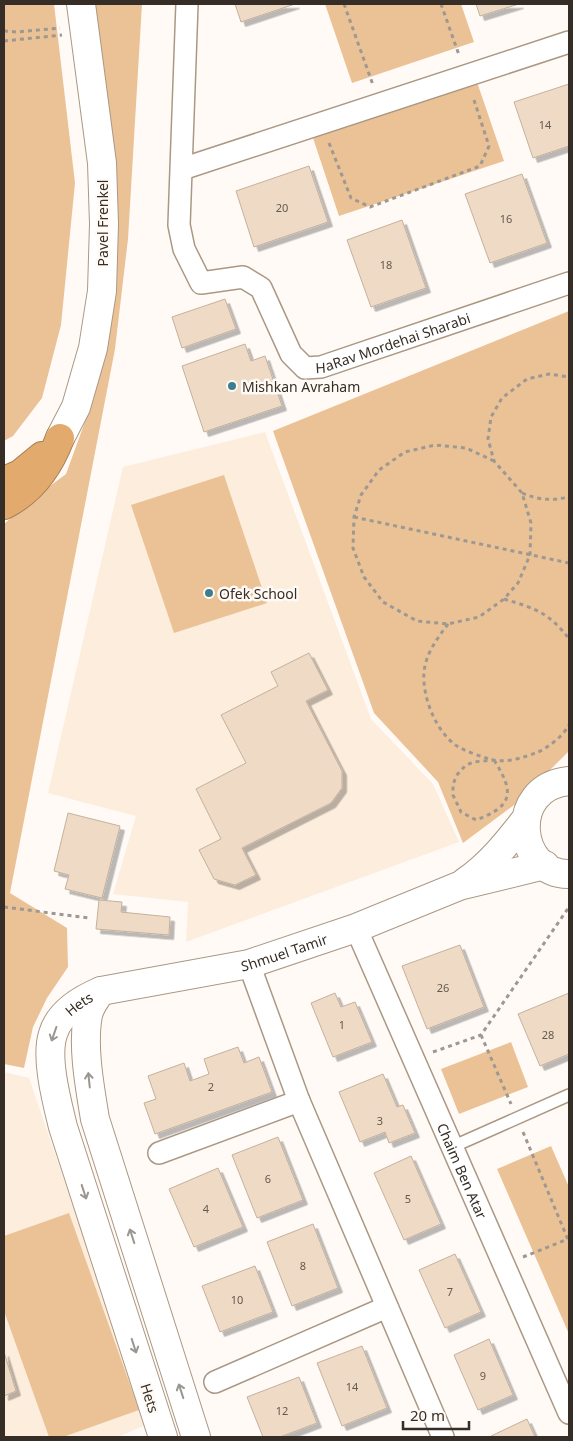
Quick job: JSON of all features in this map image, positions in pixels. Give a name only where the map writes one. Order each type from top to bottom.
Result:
[{"type":"highway","points":[[4,481],[20,474],[36,462],[60,438]]},
{"type":"highway","points":[[4,505],[27,490],[39,477],[55,452],[60,438]]},
{"type":"street","name":"Pavel Frenkel","points":[[60,438],[76,407],[93,348],[102,291],[104,224],[102,163],[78,33],[81,4]]},
{"type":"street","name":"HaRav Mordehai Sharabi","points":[[187,4],[179,225],[184,249],[201,283],[243,277],[261,288],[291,354],[305,368],[321,367],[569,283]]},
{"type":"street","points":[[182,169],[569,42]]},
{"type":"street","name":"Shmuel Tamir","points":[[101,991],[249,964],[356,928],[459,886],[482,870],[501,851],[526,819],[530,807],[537,796],[547,787],[566,779]]},
{"type":"street","points":[[526,819],[525,832],[535,856],[562,873]]},
{"type":"street","name":"Shmuel Tamir","points":[[459,886],[562,873]]},
{"type":"street","name":"Chaim Ben Atar","points":[[356,928],[569,1413]]},
{"type":"street","points":[[249,964],[299,1101],[443,1437]]},
{"type":"street","name":"Hets","points":[[101,991],[85,998],[72,1009],[62,1019],[53,1033],[50,1048],[54,1092],[63,1126],[163,1437]]},
{"type":"street","name":"Hets","points":[[101,991],[88,1014],[88,1078],[95,1119],[196,1437]]},
{"type":"street","points":[[159,1153],[299,1101]]},
{"type":"street","points":[[214,1382],[387,1307]]},
{"type":"lane","points":[[452,1147],[569,1095]]},
{"type":"path","points":[[344,4],[380,104]]},
{"type":"path","points":[[321,123],[351,198],[370,207],[480,166],[489,146],[441,4]]},
{"type":"path","points":[[4,31],[18,32],[70,27],[78,33]]},
{"type":"path","points":[[4,41],[78,33]]},
{"type":"path","points":[[494,461],[488,439],[491,417],[502,398],[527,379],[549,374],[569,377]]},
{"type":"path","points":[[522,493],[531,523],[530,555],[518,583],[504,599],[479,617],[448,624],[417,621],[383,602],[364,577],[353,548],[354,517],[361,495],[379,470],[405,452],[435,445],[466,448],[494,461],[522,493],[533,498],[555,501],[569,497]]},
{"type":"path","points":[[354,517],[569,563]]},
{"type":"path","points":[[504,599],[536,609],[559,624],[569,639]]},
{"type":"path","points":[[448,624],[432,645],[424,672],[427,701],[438,726],[457,746],[494,760],[507,784],[508,793],[505,802],[499,810],[476,820],[461,812],[453,795],[453,785],[456,776],[464,766],[473,762],[494,760],[522,759],[547,748],[569,725]]},
{"type":"path","points":[[414,1059],[482,1035],[569,907]]},
{"type":"path","points":[[4,908],[88,918]]},
{"type":"path","points":[[482,1035],[569,1240],[504,1265]]},
{"type":"shaded area","points":[[4,4],[54,4],[75,183],[61,325],[42,398],[13,436],[4,441]]},
{"type":"shaded area","points":[[94,4],[142,4],[128,239],[115,349],[10,893],[67,928],[68,967],[47,998],[33,1027],[24,1068],[4,1064],[4,524],[66,474],[90,408]]},
{"type":"shaded area","points":[[325,4],[461,4],[474,42],[352,83]]},
{"type":"shaded area","points":[[477,82],[504,161],[339,216],[313,138]]},
{"type":"shaded area","points":[[569,311],[569,751],[518,802],[463,843],[438,782],[374,713],[273,431]]},
{"type":"shaded area","name":"Ofek School","points":[[265,432],[371,719],[433,784],[459,842],[186,942],[188,902],[113,894],[136,816],[48,793],[123,467]]},
{"type":"shaded area","points":[[224,475],[267,603],[174,633],[131,505]]},
{"type":"shaded area","points":[[511,1042],[528,1087],[459,1114],[441,1069]]},
{"type":"shaded area","points":[[4,1072],[29,1078],[148,1424],[118,1437],[4,1437]]},
{"type":"shaded area","points":[[551,1146],[569,1187],[569,1334],[497,1169]]},
{"type":"shaded area","points":[[69,1213],[139,1410],[63,1437],[49,1437],[4,1311],[4,1236]]},
{"type":"building","points":[[235,4],[295,4],[241,22]]},
{"type":"building","points":[[476,4],[519,4],[480,16]]},
{"type":"building","points":[[569,84],[569,146],[533,158],[514,102]]},
{"type":"building","points":[[309,166],[328,222],[254,247],[236,191]]},
{"type":"building","points":[[522,174],[547,243],[490,263],[465,194]]},
{"type":"building","points":[[402,220],[426,288],[371,307],[347,240]]},
{"type":"building","points":[[225,299],[236,329],[182,348],[172,317]]},
{"type":"building","name":"Mishkan Avraham","points":[[245,344],[251,361],[265,356],[282,406],[204,432],[182,366]]},
{"type":"building","points":[[309,653],[328,690],[306,701],[342,771],[342,788],[331,803],[242,848],[256,875],[235,885],[214,879],[199,850],[221,839],[196,789],[246,763],[221,715],[278,686],[271,672]]},
{"type":"building","points":[[68,813],[120,826],[102,898],[65,889],[69,875],[54,871]]},
{"type":"building","points":[[99,900],[122,902],[121,912],[170,917],[169,935],[96,929]]},
{"type":"building","points":[[460,945],[484,1007],[427,1029],[402,966]]},
{"type":"building","points":[[335,993],[341,1007],[355,1002],[372,1042],[333,1057],[311,1003]]},
{"type":"building","points":[[569,993],[569,1054],[540,1066],[518,1014]]},
{"type":"building","points":[[238,1047],[244,1063],[259,1057],[272,1092],[155,1134],[144,1103],[156,1099],[148,1076],[184,1063],[190,1081],[209,1074],[204,1059]]},
{"type":"building","points":[[383,1074],[397,1107],[403,1105],[415,1133],[389,1143],[385,1132],[360,1142],[339,1092]]},
{"type":"building","points":[[278,1137],[303,1200],[257,1218],[232,1155]]},
{"type":"building","points":[[411,1156],[441,1224],[404,1240],[374,1173]]},
{"type":"building","points":[[218,1168],[243,1227],[194,1247],[169,1189]]},
{"type":"building","points":[[313,1224],[338,1288],[292,1306],[267,1242]]},
{"type":"building","points":[[455,1254],[481,1312],[445,1328],[419,1270]]},
{"type":"building","points":[[255,1266],[273,1312],[220,1332],[202,1286]]},
{"type":"building","points":[[489,1339],[513,1395],[478,1410],[454,1355]]},
{"type":"building","points":[[362,1346],[387,1408],[342,1426],[317,1363]]},
{"type":"building","points":[[4,1352],[16,1391],[4,1396]]},
{"type":"building","points":[[299,1377],[317,1423],[280,1437],[263,1437],[247,1397]]},
{"type":"building","points":[[527,1419],[535,1437],[491,1437],[491,1436]]},
{"type":"place","name":"Mishkan Avraham","points":[[232,386]]},
{"type":"place","name":"Ofek School","points":[[209,593]]}]
